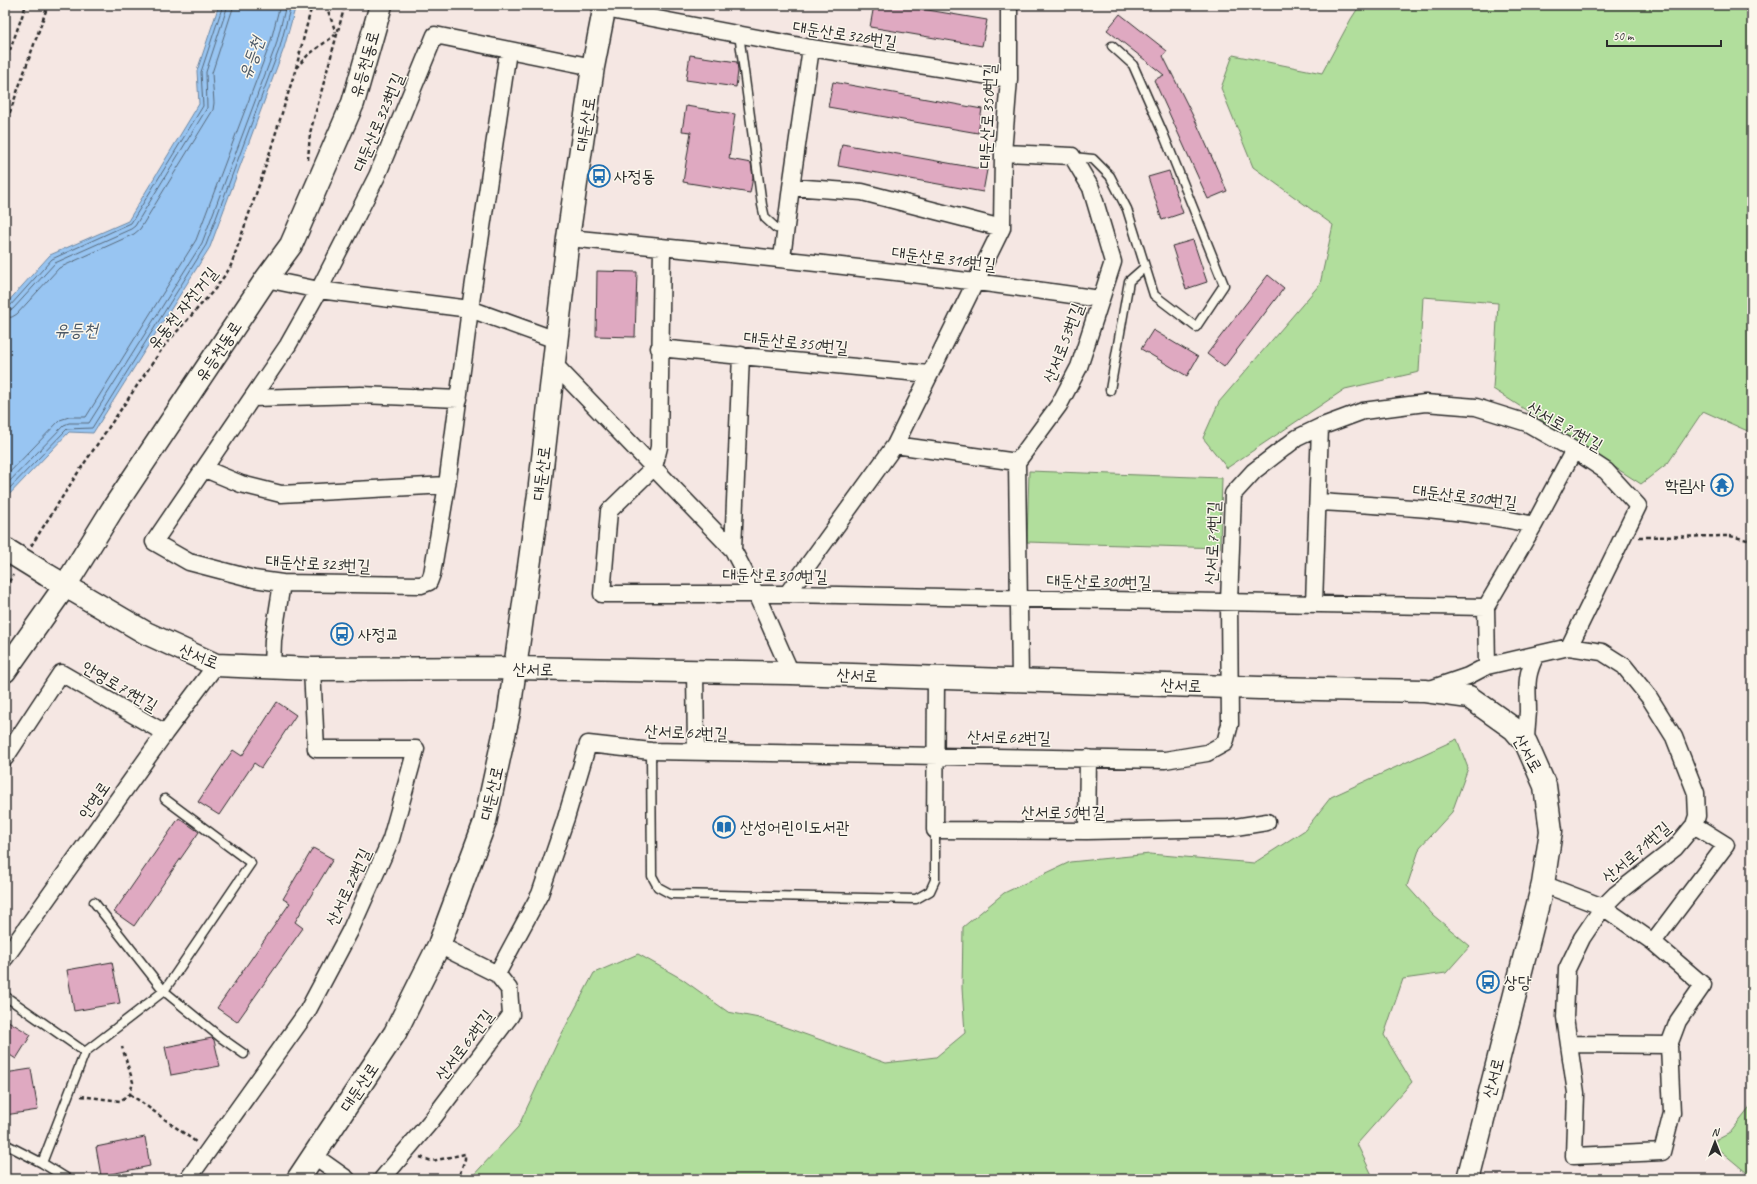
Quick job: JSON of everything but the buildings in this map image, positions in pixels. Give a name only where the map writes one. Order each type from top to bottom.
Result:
[{"type":"main road","name":"유등천동로","points":[[5,671],[56,581],[112,510],[266,279],[291,245],[353,104],[381,5]]},
{"type":"main road","name":"대둔산로","points":[[298,1179],[395,1033],[439,946],[485,822],[510,712],[539,494],[568,238],[593,67],[605,7]]},
{"type":"main road","name":"산서로","points":[[5,549],[56,581],[146,633],[216,665],[312,669],[515,668],[790,673],[1425,691],[1469,697],[1514,729],[1526,743],[1545,786],[1551,831],[1543,884],[1468,1179]]},
{"type":"street","name":"대둔산로350번길","points":[[787,594],[895,445],[1002,228],[1003,153],[1009,79],[1009,5]]},
{"type":"street","name":"대둔산로326번길","points":[[605,7],[811,48],[1009,79]]},
{"type":"street","name":"대둔산로323번길","points":[[508,51],[470,309],[447,485],[432,574],[428,582],[421,586],[282,583],[254,579],[189,562],[154,542],[288,345],[319,290],[377,176],[435,35],[593,67]]},
{"type":"street","points":[[782,258],[790,187],[811,48]]},
{"type":"street","points":[[1003,153],[1072,156]]},
{"type":"street","name":"산서로53번길","points":[[1017,462],[1059,405],[1078,367],[1113,262],[1091,188],[1072,156]]},
{"type":"street","points":[[790,187],[862,192],[1002,228]]},
{"type":"street","name":"대둔산로316번길","points":[[568,238],[782,258],[976,281],[1100,299]]},
{"type":"street","points":[[654,467],[659,447],[659,348],[662,247]]},
{"type":"street","points":[[266,279],[319,290],[470,309],[556,340]]},
{"type":"street","name":"대둔산로350번길","points":[[659,348],[929,374]]},
{"type":"street","points":[[733,550],[741,355]]},
{"type":"street","points":[[553,363],[733,550],[756,594],[790,673]]},
{"type":"street","points":[[253,398],[361,396],[458,398]]},
{"type":"street","name":"산서로71번길","points":[[1230,686],[1229,602],[1233,494],[1254,471],[1297,438],[1320,427],[1363,411],[1425,403],[1476,407],[1527,423],[1574,450],[1606,471],[1638,506],[1569,647]]},
{"type":"street","points":[[1314,604],[1320,427]]},
{"type":"street","points":[[895,445],[1017,462],[1020,680]]},
{"type":"street","points":[[1534,525],[1574,450]]},
{"type":"street","name":"대둔산로300번길","points":[[654,467],[609,511],[602,594],[787,594],[1486,607],[1534,525],[1501,518],[1427,509],[1318,502]]},
{"type":"street","points":[[205,469],[241,484],[281,494],[447,485]]},
{"type":"street","points":[[272,667],[273,640],[282,583]]},
{"type":"street","points":[[1486,607],[1487,666]]},
{"type":"street","name":"산서로71번길","points":[[1425,691],[1468,676],[1487,666],[1569,647],[1602,652],[1624,666],[1649,697],[1674,737],[1696,793],[1697,816],[1694,825],[1675,848],[1616,894],[1604,907],[1582,938],[1567,969],[1565,1016],[1576,1093],[1574,1156],[1662,1152],[1672,1113],[1669,1045]]},
{"type":"street","points":[[1526,743],[1528,711],[1526,687],[1530,667],[1536,655]]},
{"type":"street","name":"안영로","points":[[5,958],[165,733],[216,665]]},
{"type":"street","name":"산서로22번길","points":[[188,1179],[307,1012],[350,931],[391,839],[416,750],[316,749],[312,669]]},
{"type":"street","points":[[696,671],[696,752]]},
{"type":"street","name":"안영로79번길","points":[[5,758],[61,673],[165,733]]},
{"type":"street","points":[[935,830],[934,755],[936,678]]},
{"type":"street","name":"산서로62번길","points":[[382,1179],[431,1121],[511,1014],[509,989],[497,974],[540,894],[566,818],[588,744],[651,751],[1165,760],[1207,752],[1224,743],[1230,724],[1230,686]]},
{"type":"street","points":[[1087,831],[1088,758]]},
{"type":"street","name":"산서로50번길","points":[[935,830],[1087,831],[1229,828],[1267,822]]},
{"type":"street","points":[[1653,942],[1726,845],[1694,825]]},
{"type":"street","points":[[1543,884],[1604,907],[1653,942],[1703,984],[1678,1021],[1669,1045],[1570,1044]]},
{"type":"street","points":[[439,946],[497,974]]},
{"type":"street","points":[[314,1155],[347,1179]]},
{"type":"lane","points":[[739,34],[762,205],[765,218],[776,228]]},
{"type":"lane","points":[[1072,156],[1093,159],[1110,176],[1128,209],[1154,295],[1196,327],[1224,285],[1163,133],[1133,65],[1112,46]]},
{"type":"lane","points":[[1110,390],[1129,281],[1145,266]]},
{"type":"lane","points":[[651,751],[652,876],[658,887],[671,894],[916,899],[930,891],[935,880],[935,830]]},
{"type":"lane","points":[[42,1163],[85,1052],[164,991],[252,863],[165,799]]},
{"type":"lane","points":[[94,902],[164,991],[220,1037],[244,1054]]},
{"type":"lane","points":[[5,996],[85,1052]]},
{"type":"lane","points":[[5,1144],[42,1163],[68,1179]]},
{"type":"path","points":[[5,64],[26,5]]},
{"type":"path","points":[[5,126],[48,5]]},
{"type":"path","points":[[296,68],[312,5]]},
{"type":"path","points":[[326,5],[336,34]]},
{"type":"path","points":[[309,166],[307,156],[310,134],[345,5]]},
{"type":"path","name":"유동천 자전거길","points":[[30,548],[77,474],[160,353],[215,289],[230,268],[264,170],[296,68],[308,55],[336,34]]},
{"type":"path","points":[[1624,537],[1730,536],[1752,541]]},
{"type":"path","points":[[5,588],[15,572]]},
{"type":"path","points":[[5,581],[11,578]]},
{"type":"path","points":[[81,1096],[120,1101],[130,1094],[133,1082],[122,1047]]},
{"type":"path","points":[[130,1094],[199,1144]]},
{"type":"path","points":[[407,1150],[421,1158],[432,1161],[465,1154],[465,1159],[458,1179]]},
{"type":"green space","points":[[1360,5],[1752,5],[1752,433],[1703,411],[1668,463],[1641,484],[1493,389],[1498,303],[1423,297],[1419,372],[1345,389],[1227,468],[1203,438],[1219,402],[1320,284],[1333,225],[1253,167],[1221,88],[1233,55],[1322,73]]},
{"type":"green space","points":[[1029,471],[1222,478],[1220,548],[1027,542]]},
{"type":"green space","points":[[1457,739],[1468,768],[1452,812],[1420,847],[1407,886],[1433,915],[1470,946],[1446,973],[1403,979],[1384,1035],[1412,1082],[1357,1144],[1374,1179],[470,1179],[518,1127],[559,1039],[594,973],[638,954],[682,979],[728,1012],[759,1018],[886,1063],[936,1057],[965,1033],[962,988],[963,927],[1004,893],[1070,862],[1150,854],[1254,863],[1305,830],[1331,797]]},
{"type":"green space","points":[[1752,1105],[1752,1179],[1746,1179],[1747,1173],[1711,1143],[1730,1133]]},
{"type":"water","name":"유등천","points":[[219,5],[296,5],[284,48],[210,247],[93,433],[69,432],[5,499],[5,305],[50,255],[128,221],[199,104],[197,71]]},
{"type":"place","name":"사정동","points":[[599,176]]},
{"type":"place","name":"학림사","points":[[1722,485]]},
{"type":"place","name":"사정교","points":[[342,634]]},
{"type":"place","name":"산성어린이도서관","points":[[724,827]]},
{"type":"place","name":"상당","points":[[1488,982]]}]
